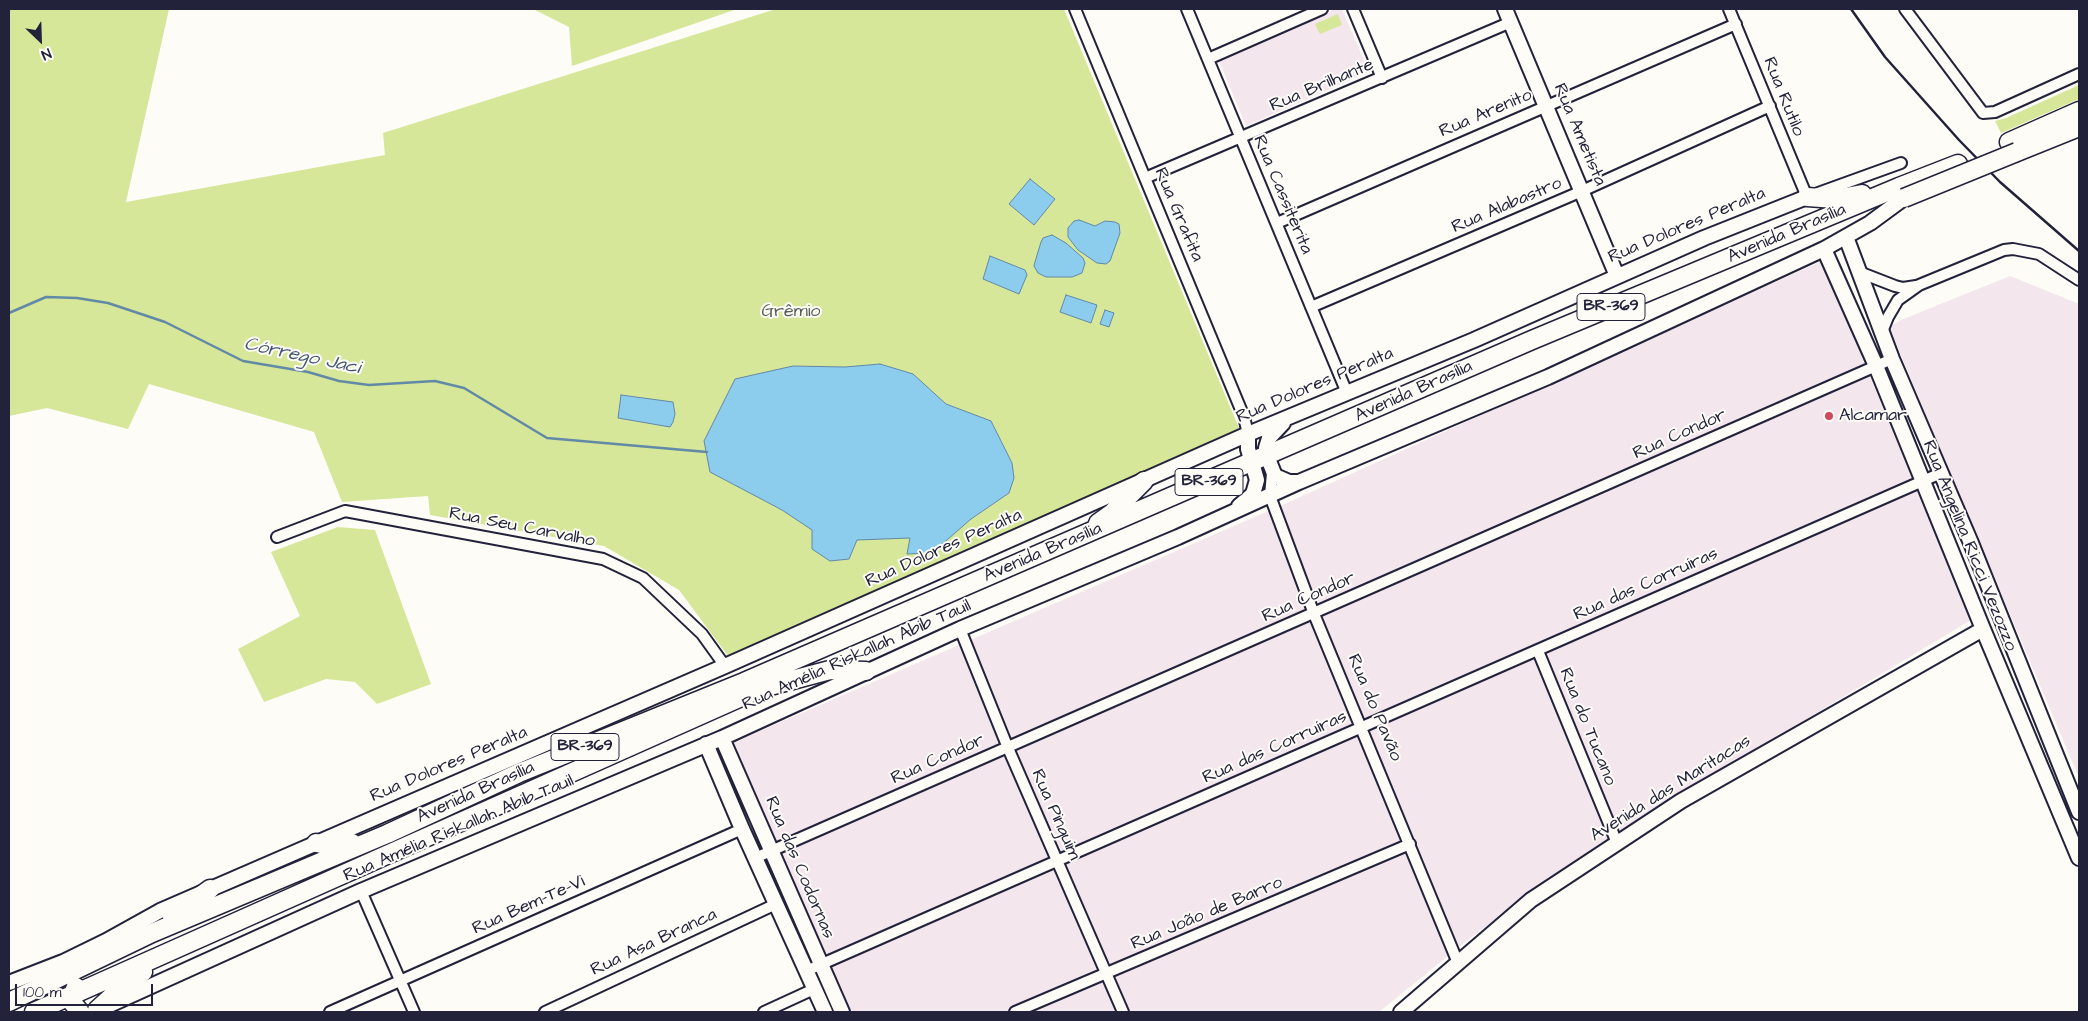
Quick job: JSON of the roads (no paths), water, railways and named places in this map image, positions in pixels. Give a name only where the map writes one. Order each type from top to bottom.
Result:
[{"type":"highway","name":"Avenida Brasília","points":[[10,1002],[152,933],[387,834],[520,773],[744,682],[1057,547],[1261,464],[1799,239],[1901,193],[2013,147],[2079,111]]},
{"type":"highway","name":"Avenida Brasília","points":[[1901,193],[1958,164],[2079,127]]},
{"type":"highway","points":[[1807,197],[1836,199],[1901,193]]},
{"type":"highway","name":"Avenida Brasília","points":[[34,1012],[79,1008],[212,933],[1261,464]]},
{"type":"highway","points":[[1057,547],[1112,513],[1144,481]]},
{"type":"highway","points":[[763,687],[830,670],[866,671]]},
{"type":"highway","points":[[316,843],[333,846],[346,845],[387,834]]},
{"type":"highway","points":[[152,933],[210,889]]},
{"type":"highway","points":[[125,947],[78,984],[79,1008],[212,933]]},
{"type":"main road","name":"Rua Ametista","points":[[1505,9],[1617,276]]},
{"type":"main road","name":"Rua Amélia Riskallah Abib Tauil","points":[[79,1008],[722,738],[866,671],[1299,482],[1548,377],[1824,249],[1870,223],[1901,193]]},
{"type":"main road","name":"Rua Dolores Peralta","points":[[9,983],[63,962],[106,942],[160,910],[724,666],[1219,449],[1248,434],[1474,340],[1617,276],[1807,197]]},
{"type":"main road","name":"Rua Angelina Ricci Vezozzo","points":[[1846,237],[1892,359],[1971,543],[2079,812]]},
{"type":"main road","name":"Rua Angelina Ricci Vezozzo","points":[[1824,249],[1876,366],[1922,482],[2079,858]]},
{"type":"main road","points":[[1229,514],[1252,494],[1269,438],[1278,427],[1294,416]]},
{"type":"main road","points":[[1248,434],[1261,464]]},
{"type":"main road","points":[[1219,449],[1239,449],[1261,464],[1278,479],[1299,482]]},
{"type":"main road","name":"Avenida das Maritacas","points":[[1401,1012],[1531,900],[1617,843],[1681,801],[1983,629]]},
{"type":"main road","name":"Rua das Codornas","points":[[722,738],[842,1012]]},
{"type":"main road","name":"Rua das Codornas","points":[[706,744],[742,829],[824,1009]]},
{"type":"main road","points":[[824,1009],[836,998]]},
{"type":"street","name":"Rua Grafita","points":[[1074,9],[1244,417],[1248,434]]},
{"type":"street","name":"Rua Cassiterita","points":[[1187,9],[1347,392]]},
{"type":"street","points":[[1208,59],[1322,9]]},
{"type":"street","points":[[1353,9],[1382,78]]},
{"type":"street","name":"Rua Rutilo","points":[[1730,9],[1807,197]]},
{"type":"street","points":[[1904,9],[1983,113],[1995,112],[2079,74]]},
{"type":"street","name":"Rua Brilhante","points":[[1145,178],[1511,22]]},
{"type":"street","name":"Rua Arenito","points":[[1276,223],[1736,24]]},
{"type":"street","name":"Rua Alabastro","points":[[1311,307],[1582,191],[1770,106]]},
{"type":"street","name":"Rua Dolores Peralta","points":[[1807,197],[1901,163]]},
{"type":"street","points":[[1859,272],[1904,288],[1919,285],[2004,250],[2013,249],[2039,254],[2079,280]]},
{"type":"street","points":[[1882,332],[1898,300],[1919,285]]},
{"type":"street","name":"Rua Condor","points":[[755,858],[1892,359]]},
{"type":"street","name":"Rua do Pavão","points":[[1261,464],[1270,496],[1314,614],[1458,962]]},
{"type":"street","name":"Rua das Corruíras","points":[[806,971],[1941,473]]},
{"type":"street","name":"Rua Seu Carvalho","points":[[277,537],[344,511],[603,559],[643,578],[702,634],[724,666]]},
{"type":"street","name":"Rua Pinguim","points":[[960,630],[1008,748],[1123,1012]]},
{"type":"street","name":"Rua do Tucano","points":[[1538,651],[1617,843]]},
{"type":"street","name":"Rua Bem-Te-Vi","points":[[330,1012],[742,829]]},
{"type":"street","name":"Rua João de Barro","points":[[1016,1012],[1107,975],[1410,844]]},
{"type":"street","points":[[361,891],[414,1012]]},
{"type":"street","name":"Rua Asa Branca","points":[[545,1012],[776,904]]},
{"type":"street","points":[[764,1012],[814,989]]},
{"type":"water","points":[[1030,179],[1055,199],[1034,225],[1009,204]]},
{"type":"water","points":[[1079,220],[1095,226],[1105,221],[1119,224],[1120,233],[1110,261],[1106,264],[1097,263],[1078,250],[1068,237],[1068,228],[1074,221]]},
{"type":"water","points":[[1052,235],[1066,243],[1083,258],[1085,263],[1082,273],[1072,277],[1046,277],[1038,273],[1034,266],[1041,242],[1043,238]]},
{"type":"water","points":[[990,256],[1025,270],[1027,275],[1019,294],[983,279]]},
{"type":"water","points":[[1066,295],[1097,305],[1091,323],[1060,312]]},
{"type":"water","points":[[1105,310],[1114,313],[1109,327],[1100,324]]},
{"type":"water","points":[[880,364],[913,374],[946,404],[991,421],[1012,463],[1014,478],[1009,493],[971,519],[932,553],[907,554],[910,538],[857,540],[849,559],[830,561],[812,549],[812,530],[782,510],[710,472],[704,441],[735,379],[793,366],[845,367]]},
{"type":"water","points":[[621,395],[673,402],[675,414],[673,422],[670,427],[618,418]]},
{"type":"waterway","name":"Córrego Jaci","points":[[9,313],[46,297],[77,298],[108,303],[165,322],[243,361],[308,372],[339,381],[369,385],[435,381],[464,388],[547,438],[707,452]]},
{"type":"railway","points":[[1851,9],[1885,57],[1959,140],[2000,182],[2079,251]]},
{"type":"place","name":"Alcamar","points":[[1829,416]]},
{"type":"park label","name":"Grêmio","points":[[791,312]]}]
